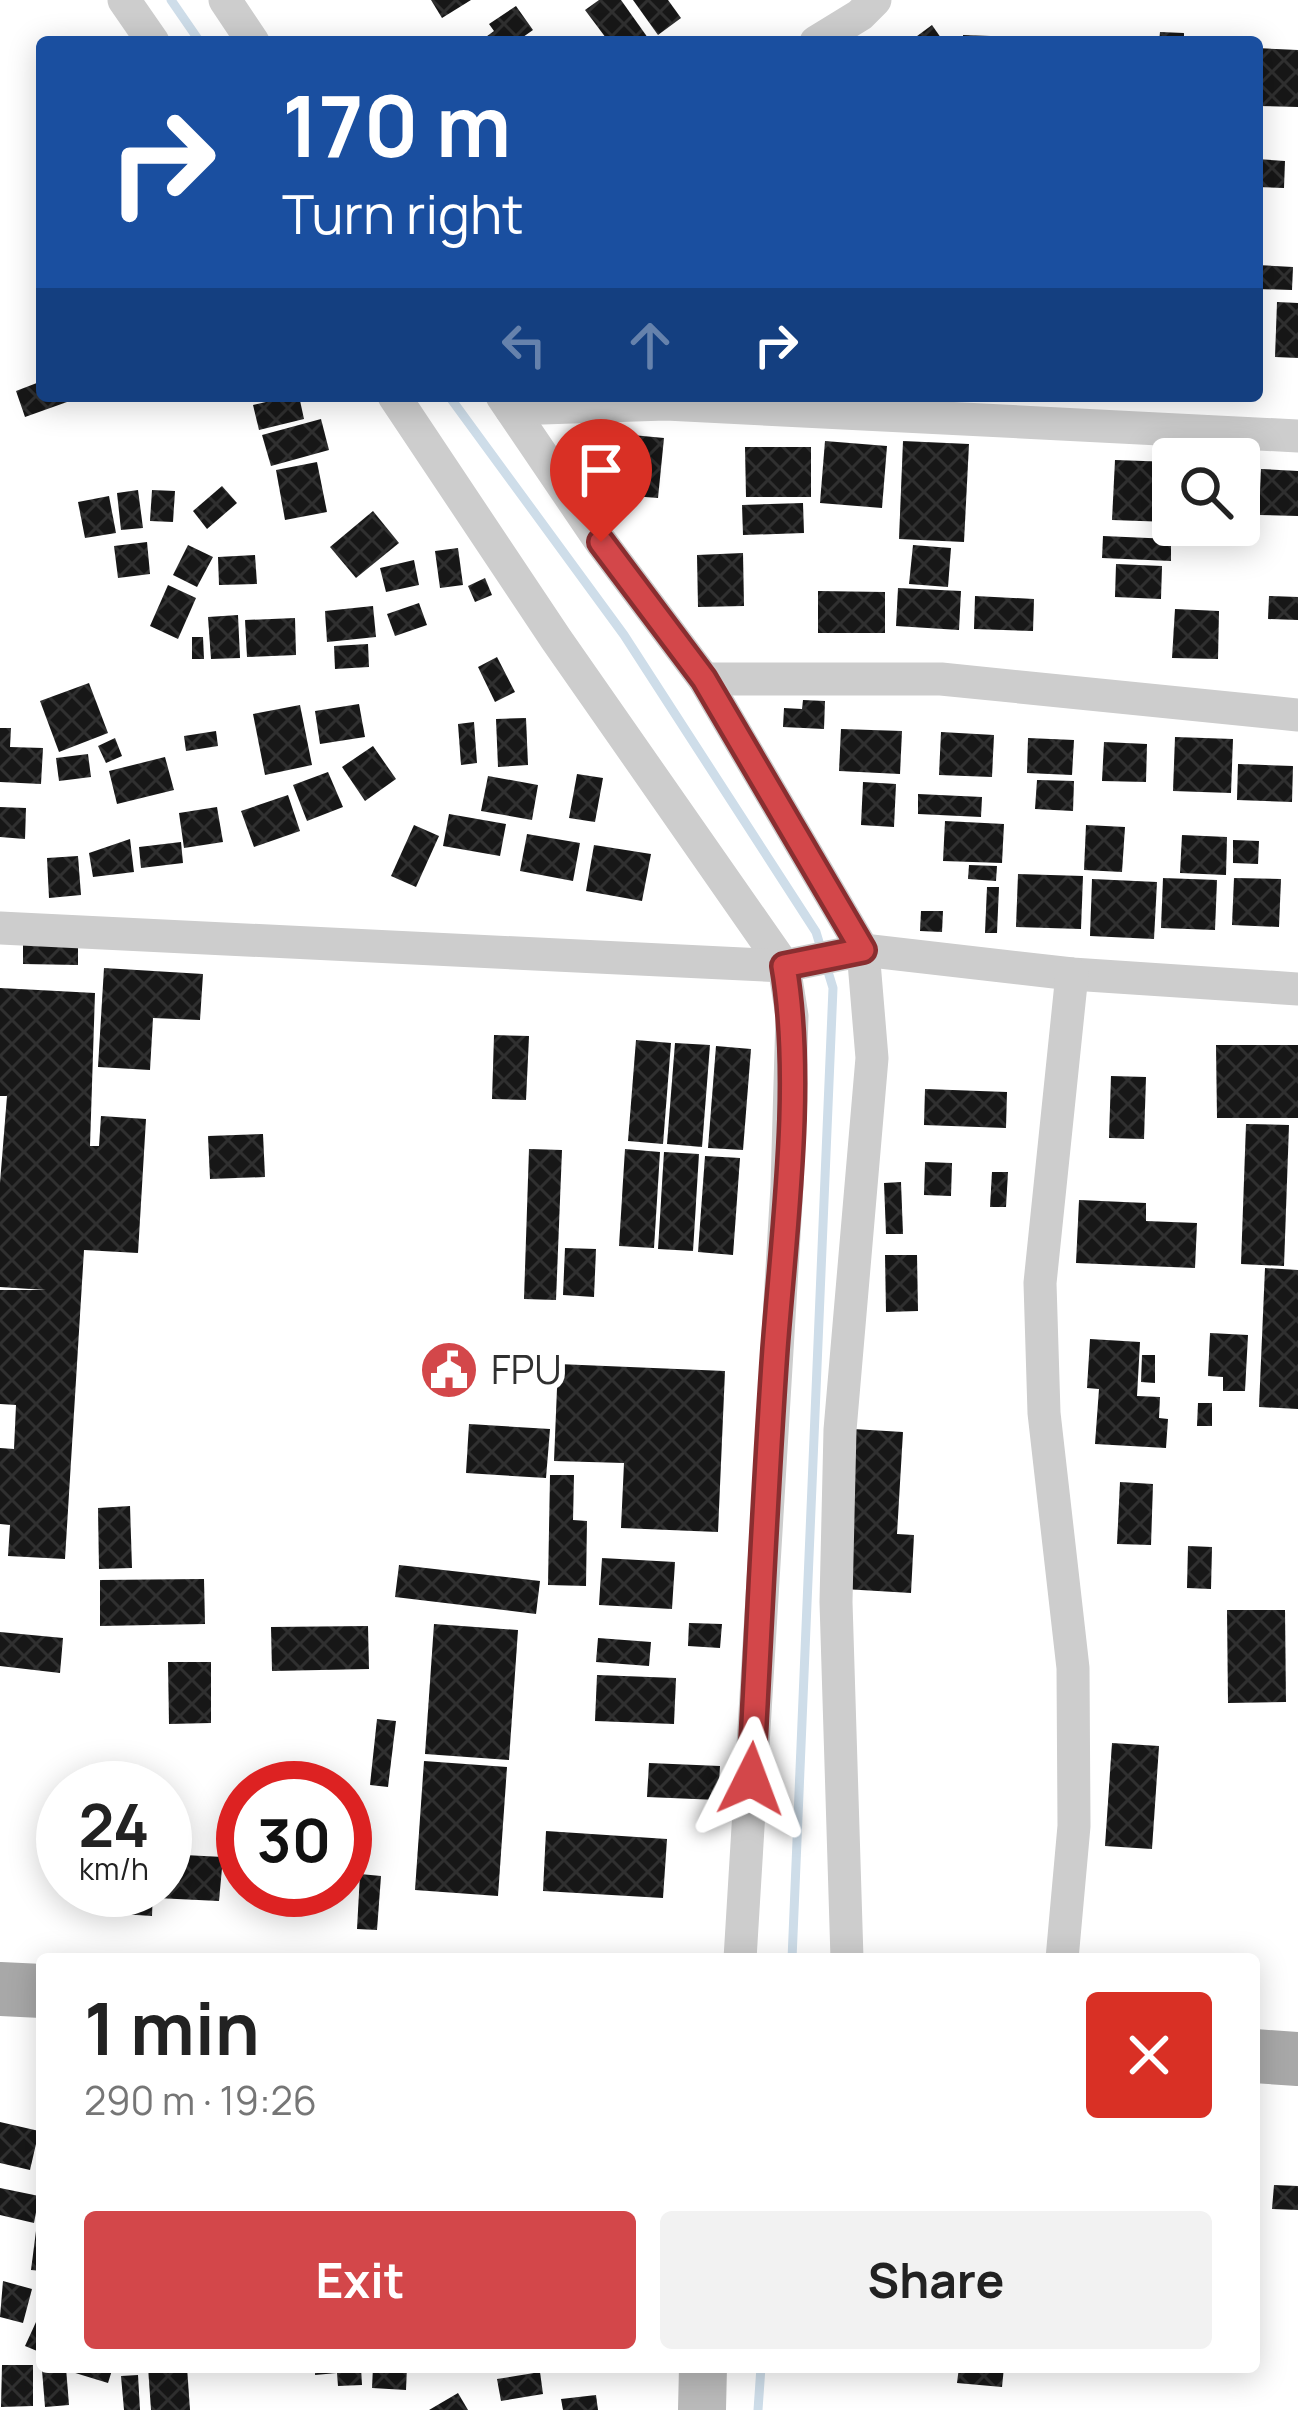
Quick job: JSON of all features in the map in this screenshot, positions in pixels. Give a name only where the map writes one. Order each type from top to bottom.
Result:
[{"type":"main road","points":[[0,1989],[36,1991]]},
{"type":"main road","points":[[1260,2056],[1298,2059]]},
{"type":"street","points":[[124,0],[149,36]]},
{"type":"street","points":[[225,0],[249,36]]},
{"type":"street","points":[[826,36],[860,15],[874,0]]},
{"type":"street","points":[[398,402],[784,966],[792,1016],[787,1186],[740,1953]]},
{"type":"street","points":[[506,402],[666,404],[1298,436]]},
{"type":"street","points":[[506,402],[601,542],[704,679],[863,950],[872,1058],[841,1430],[836,1602],[847,1953]]},
{"type":"street","points":[[704,679],[941,679],[1298,715]]},
{"type":"street","points":[[0,928],[784,966],[863,950],[1072,974],[1298,989]]},
{"type":"street","points":[[1063,1953],[1074,1826],[1072,1669],[1044,1413],[1040,1283],[1072,974]]},
{"type":"street","points":[[702,2410],[704,2373]]},
{"type":"building","points":[[431,0],[471,0],[442,18]]},
{"type":"building","points":[[599,0],[621,0],[647,36],[604,36],[585,10]]},
{"type":"building","points":[[633,0],[668,0],[681,18],[658,35]]},
{"type":"building","points":[[516,6],[533,30],[524,36],[487,36],[494,31],[489,24]]},
{"type":"building","points":[[932,25],[940,36],[917,36]]},
{"type":"building","points":[[1263,48],[1298,50],[1298,107],[1263,106]]},
{"type":"building","points":[[1263,159],[1285,161],[1284,188],[1263,187]]},
{"type":"building","points":[[1263,265],[1293,267],[1292,290],[1263,289]]},
{"type":"building","points":[[1277,302],[1298,303],[1298,358],[1275,357]]},
{"type":"building","points":[[36,383],[36,402],[67,402],[25,417],[16,391]]},
{"type":"building","points":[[300,402],[304,419],[259,430],[253,405]]},
{"type":"building","points":[[321,419],[329,450],[271,466],[262,435]]},
{"type":"building","points":[[611,433],[664,438],[658,498],[606,494]]},
{"type":"building","points":[[825,441],[887,446],[882,508],[820,503]]},
{"type":"building","points":[[903,441],[969,444],[964,542],[899,539]]},
{"type":"building","points":[[745,447],[811,447],[811,497],[746,497]]},
{"type":"building","points":[[1115,460],[1152,461],[1152,521],[1112,520]]},
{"type":"building","points":[[317,462],[327,512],[285,520],[276,470]]},
{"type":"building","points":[[1261,469],[1298,471],[1298,516],[1260,515]]},
{"type":"building","points":[[222,486],[237,503],[207,529],[193,511]]},
{"type":"building","points":[[138,490],[143,528],[121,530],[117,493]]},
{"type":"building","points":[[152,490],[175,491],[173,522],[150,521]]},
{"type":"building","points":[[109,496],[116,533],[85,538],[78,502]]},
{"type":"building","points":[[803,503],[804,533],[743,535],[742,505]]},
{"type":"building","points":[[373,511],[399,543],[356,578],[330,547]]},
{"type":"building","points":[[1103,536],[1152,538],[1152,546],[1171,546],[1171,561],[1102,558]]},
{"type":"building","points":[[147,542],[150,574],[118,578],[114,546]]},
{"type":"building","points":[[188,545],[213,557],[197,587],[173,575]]},
{"type":"building","points":[[913,545],[951,548],[948,587],[909,584]]},
{"type":"building","points":[[458,548],[463,585],[440,588],[435,551]]},
{"type":"building","points":[[743,553],[744,606],[698,607],[697,555]]},
{"type":"building","points":[[255,555],[257,584],[219,585],[218,557]]},
{"type":"building","points":[[414,560],[419,585],[386,592],[380,568]]},
{"type":"building","points":[[1116,564],[1162,566],[1161,599],[1115,597]]},
{"type":"building","points":[[485,578],[492,595],[475,602],[468,586]]},
{"type":"building","points":[[168,585],[196,598],[178,639],[150,626]]},
{"type":"building","points":[[898,588],[961,591],[959,630],[896,626]]},
{"type":"building","points":[[818,591],[885,592],[885,633],[818,633]]},
{"type":"building","points":[[975,596],[1034,599],[1033,631],[974,629]]},
{"type":"building","points":[[1269,596],[1298,597],[1298,620],[1268,619]]},
{"type":"building","points":[[419,603],[427,625],[395,636],[387,614]]},
{"type":"building","points":[[373,606],[376,637],[327,642],[325,611]]},
{"type":"building","points":[[1175,609],[1219,611],[1218,659],[1172,658]]},
{"type":"building","points":[[238,615],[240,658],[211,659],[208,617]]},
{"type":"building","points":[[295,618],[296,655],[247,657],[245,620]]},
{"type":"building","points":[[192,637],[203,637],[204,659],[192,659]]},
{"type":"building","points":[[368,644],[369,667],[335,669],[334,646]]},
{"type":"building","points":[[497,657],[515,692],[495,702],[478,667]]},
{"type":"building","points":[[89,683],[108,733],[59,752],[40,701]]},
{"type":"building","points":[[803,700],[825,701],[824,729],[783,727],[784,708],[802,709]]},
{"type":"building","points":[[359,704],[365,737],[320,744],[315,711]]},
{"type":"building","points":[[300,705],[312,765],[265,775],[253,714]]},
{"type":"building","points":[[526,718],[528,765],[498,767],[496,719]]},
{"type":"building","points":[[474,722],[477,763],[461,765],[458,724]]},
{"type":"building","points":[[0,728],[11,728],[10,747],[43,748],[41,784],[0,782]]},
{"type":"building","points":[[841,729],[902,731],[900,774],[839,771]]},
{"type":"building","points":[[216,731],[218,746],[186,751],[184,736]]},
{"type":"building","points":[[941,732],[994,735],[992,777],[939,775]]},
{"type":"building","points":[[1175,737],[1233,739],[1231,793],[1173,791]]},
{"type":"building","points":[[115,738],[122,756],[106,763],[98,746]]},
{"type":"building","points":[[1028,738],[1074,740],[1072,775],[1027,773]]},
{"type":"building","points":[[1104,742],[1147,744],[1146,782],[1102,781]]},
{"type":"building","points":[[373,746],[396,779],[365,801],[342,767]]},
{"type":"building","points":[[88,754],[91,777],[59,781],[56,758]]},
{"type":"building","points":[[165,757],[174,790],[117,804],[109,771]]},
{"type":"building","points":[[1238,764],[1293,766],[1292,802],[1237,800]]},
{"type":"building","points":[[328,772],[343,807],[307,821],[293,785]]},
{"type":"building","points":[[577,774],[603,778],[595,822],[569,818]]},
{"type":"building","points":[[488,776],[538,785],[532,820],[481,811]]},
{"type":"building","points":[[1037,780],[1074,781],[1073,811],[1035,809]]},
{"type":"building","points":[[863,782],[896,784],[894,827],[861,825]]},
{"type":"building","points":[[918,794],[982,797],[981,817],[918,814]]},
{"type":"building","points":[[288,795],[300,831],[254,847],[241,811]]},
{"type":"building","points":[[0,807],[26,808],[25,839],[0,837]]},
{"type":"building","points":[[217,807],[223,842],[184,848],[179,813]]},
{"type":"building","points":[[449,814],[506,824],[500,856],[443,846]]},
{"type":"building","points":[[945,821],[1004,824],[1002,863],[943,861]]},
{"type":"building","points":[[414,825],[439,836],[416,887],[391,876]]},
{"type":"building","points":[[1086,825],[1125,827],[1122,872],[1084,870]]},
{"type":"building","points":[[527,834],[580,843],[573,881],[520,871]]},
{"type":"building","points":[[1182,835],[1227,837],[1226,875],[1180,873]]},
{"type":"building","points":[[130,839],[134,872],[93,877],[89,853]]},
{"type":"building","points":[[1233,840],[1259,841],[1258,864],[1233,863]]},
{"type":"building","points":[[181,842],[183,863],[141,868],[139,847]]},
{"type":"building","points":[[594,845],[651,854],[642,901],[586,891]]},
{"type":"building","points":[[78,856],[81,895],[49,898],[47,858]]},
{"type":"building","points":[[969,865],[997,866],[996,881],[968,879]]},
{"type":"building","points":[[1018,874],[1083,876],[1081,929],[1016,927]]},
{"type":"building","points":[[1163,878],[1217,880],[1215,930],[1161,928]]},
{"type":"building","points":[[1234,878],[1281,879],[1279,927],[1232,925]]},
{"type":"building","points":[[1092,879],[1157,882],[1154,939],[1090,936]]},
{"type":"building","points":[[987,887],[999,887],[997,933],[985,933]]},
{"type":"building","points":[[921,911],[943,911],[942,932],[920,931]]},
{"type":"building","points":[[23,942],[78,943],[78,965],[23,964]]},
{"type":"building","points":[[104,968],[203,974],[200,1020],[153,1018],[150,1070],[98,1067]]},
{"type":"building","points":[[0,988],[95,993],[90,1146],[99,1146],[101,1116],[146,1119],[138,1253],[84,1250],[65,1559],[8,1556],[10,1525],[0,1524],[0,1448],[14,1449],[16,1405],[0,1404],[0,1290],[46,1290],[0,1287],[0,1183],[7,1096],[0,1096]]},
{"type":"building","points":[[494,1035],[529,1036],[526,1100],[492,1099]]},
{"type":"building","points":[[636,1040],[671,1043],[663,1144],[628,1141]]},
{"type":"building","points":[[675,1043],[710,1045],[702,1147],[667,1144]]},
{"type":"building","points":[[1216,1045],[1298,1045],[1298,1118],[1217,1118]]},
{"type":"building","points":[[716,1046],[751,1049],[743,1150],[708,1148]]},
{"type":"building","points":[[1111,1076],[1146,1077],[1144,1139],[1109,1138]]},
{"type":"building","points":[[925,1089],[1007,1092],[1006,1128],[924,1125]]},
{"type":"building","points":[[1246,1124],[1289,1125],[1284,1266],[1241,1264]]},
{"type":"building","points":[[263,1134],[265,1177],[210,1179],[208,1136]]},
{"type":"building","points":[[529,1149],[562,1150],[556,1300],[524,1299]]},
{"type":"building","points":[[625,1149],[660,1152],[654,1248],[619,1246]]},
{"type":"building","points":[[664,1152],[699,1154],[693,1251],[658,1249]]},
{"type":"building","points":[[705,1156],[740,1158],[733,1255],[698,1252]]},
{"type":"building","points":[[925,1162],[952,1163],[951,1196],[924,1195]]},
{"type":"building","points":[[992,1172],[1008,1172],[1006,1207],[990,1207]]},
{"type":"building","points":[[901,1182],[903,1234],[886,1234],[884,1183]]},
{"type":"building","points":[[1079,1200],[1146,1203],[1146,1221],[1197,1223],[1195,1268],[1076,1263]]},
{"type":"building","points":[[565,1248],[596,1249],[594,1297],[563,1295]]},
{"type":"building","points":[[885,1255],[917,1255],[918,1311],[886,1312]]},
{"type":"building","points":[[1265,1268],[1298,1270],[1298,1409],[1259,1407]]},
{"type":"building","points":[[1210,1333],[1248,1335],[1245,1391],[1223,1391],[1223,1377],[1208,1376]]},
{"type":"building","points":[[1090,1339],[1140,1342],[1137,1396],[1160,1397],[1159,1418],[1168,1419],[1166,1448],[1095,1444],[1099,1389],[1087,1388]]},
{"type":"building","points":[[1142,1355],[1155,1355],[1155,1383],[1141,1382]]},
{"type":"building","points":[[558,1364],[725,1371],[718,1532],[621,1528],[624,1463],[554,1461]]},
{"type":"building","points":[[1198,1403],[1212,1403],[1212,1426],[1197,1426]]},
{"type":"building","points":[[469,1424],[550,1429],[546,1478],[466,1473]]},
{"type":"building","points":[[853,1429],[903,1432],[897,1534],[914,1535],[911,1593],[844,1589]]},
{"type":"building","points":[[550,1475],[574,1475],[573,1520],[587,1521],[586,1586],[548,1585]]},
{"type":"building","points":[[1120,1482],[1153,1484],[1151,1545],[1117,1544]]},
{"type":"building","points":[[130,1506],[132,1568],[99,1569],[98,1508]]},
{"type":"building","points":[[1188,1546],[1212,1547],[1211,1589],[1187,1588]]},
{"type":"building","points":[[602,1558],[675,1562],[672,1609],[599,1605]]},
{"type":"building","points":[[399,1565],[540,1581],[536,1614],[395,1597]]},
{"type":"building","points":[[204,1579],[205,1624],[100,1626],[100,1580]]},
{"type":"building","points":[[1227,1610],[1285,1610],[1286,1702],[1228,1703]]},
{"type":"building","points":[[689,1623],[722,1624],[720,1648],[688,1646]]},
{"type":"building","points":[[434,1624],[518,1630],[509,1760],[425,1754]]},
{"type":"building","points":[[368,1626],[369,1669],[272,1671],[271,1627]]},
{"type":"building","points":[[0,1632],[63,1638],[60,1673],[0,1666]]},
{"type":"building","points":[[598,1638],[651,1642],[649,1666],[596,1662]]},
{"type":"building","points":[[168,1662],[211,1662],[211,1723],[169,1724]]},
{"type":"building","points":[[597,1675],[676,1678],[674,1724],[595,1721]]},
{"type":"building","points":[[377,1719],[396,1721],[388,1787],[372,1785]]},
{"type":"building","points":[[1112,1743],[1159,1746],[1152,1849],[1105,1846]]},
{"type":"building","points":[[424,1761],[507,1767],[498,1896],[415,1890]]},
{"type":"building","points":[[649,1763],[720,1766],[718,1800],[647,1797]]},
{"type":"building","points":[[546,1831],[667,1839],[663,1898],[543,1891]]},
{"type":"building","points":[[192,1855],[216,1857],[216,1901],[192,1900]]},
{"type":"building","points":[[372,1875],[381,1876],[377,1930],[357,1929],[358,1917],[372,1917]]},
{"type":"building","points":[[0,2122],[36,2130],[30,2170],[0,2163]]},
{"type":"building","points":[[1274,2185],[1298,2186],[1298,2210],[1272,2209]]},
{"type":"building","points":[[0,2188],[36,2195],[34,2223],[0,2215]]},
{"type":"building","points":[[36,2231],[36,2270],[31,2270]]},
{"type":"building","points":[[3,2281],[32,2289],[23,2323],[0,2317]]},
{"type":"building","points":[[36,2322],[36,2351],[25,2346]]},
{"type":"building","points":[[2,2365],[33,2365],[33,2406],[1,2407]]},
{"type":"building","points":[[42,2373],[66,2373],[69,2405],[45,2407]]},
{"type":"building","points":[[75,2373],[111,2373],[108,2383]]},
{"type":"building","points":[[148,2373],[187,2373],[190,2410],[151,2410]]},
{"type":"building","points":[[337,2373],[361,2373],[362,2385],[338,2386]]},
{"type":"building","points":[[373,2373],[407,2373],[406,2390],[372,2388]]},
{"type":"building","points":[[540,2373],[543,2394],[501,2401],[497,2379]]},
{"type":"building","points":[[958,2373],[1003,2373],[1002,2387],[957,2383]]},
{"type":"building","points":[[138,2375],[140,2410],[124,2410],[121,2376]]},
{"type":"building","points":[[458,2393],[468,2410],[429,2410]]},
{"type":"building","points":[[596,2395],[598,2410],[563,2410],[561,2399]]},
{"type":"waterway","points":[[171,0],[196,36]]},
{"type":"waterway","points":[[453,402],[624,635],[816,932],[833,988],[792,1953]]},
{"type":"waterway","points":[[758,2410],[761,2373]]},
{"type":"place","name":"FPU","points":[[449,1370]]},
{"type":"route","points":[[601,542],[704,679],[863,950],[784,966],[792,1016],[787,1186],[751,1779]]}]
